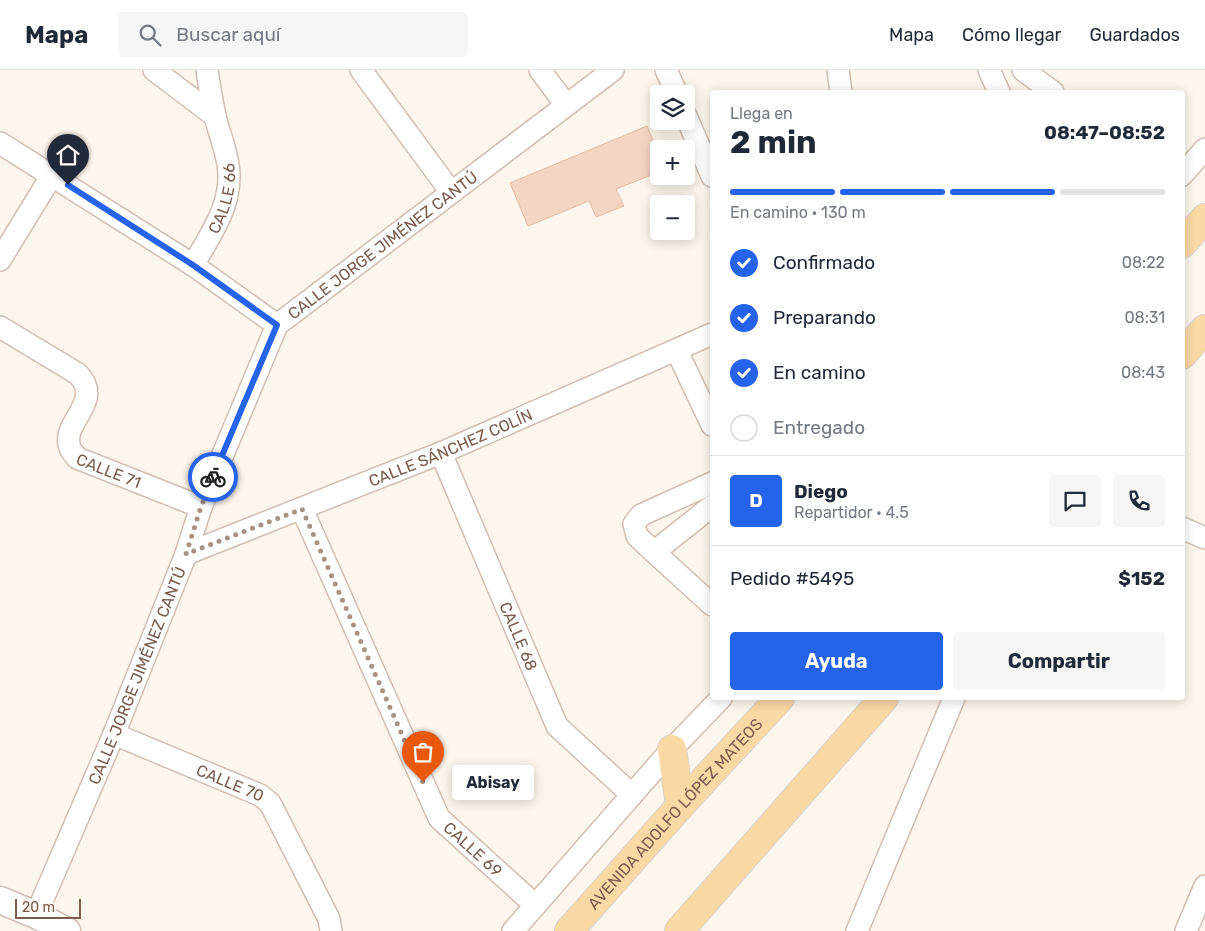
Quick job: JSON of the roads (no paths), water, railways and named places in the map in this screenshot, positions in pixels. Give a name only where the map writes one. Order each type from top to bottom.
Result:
[{"type":"main road","points":[[1185,241],[1205,218]]},
{"type":"main road","points":[[1185,352],[1205,329]]},
{"type":"main road","name":"AVENIDA ADOLFO LÓPEZ MATEOS","points":[[569,931],[680,806],[778,700]]},
{"type":"main road","points":[[679,931],[882,700]]},
{"type":"main road","points":[[672,749],[680,806]]},
{"type":"street","points":[[154,70],[215,116]]},
{"type":"street","name":"CALLE 66","points":[[193,265],[217,224],[228,188],[228,157],[215,116],[206,70]]},
{"type":"street","points":[[361,70],[451,192]]},
{"type":"street","points":[[540,70],[566,106]]},
{"type":"street","name":"CALLE JORGE JIMÉNEZ CANTÚ","points":[[36,915],[114,734],[186,554],[201,507],[277,325],[613,70]]},
{"type":"street","points":[[666,70],[673,85]]},
{"type":"street","points":[[838,70],[841,90]]},
{"type":"street","points":[[989,70],[998,90]]},
{"type":"street","points":[[1023,70],[1050,90]]},
{"type":"street","points":[[692,130],[710,171]]},
{"type":"street","points":[[0,143],[193,265],[277,325]]},
{"type":"street","points":[[1185,172],[1205,150]]},
{"type":"street","points":[[0,260],[52,175]]},
{"type":"street","name":"CALLE 71","points":[[0,328],[78,374],[86,382],[85,403],[69,433],[70,448],[77,458],[201,507]]},
{"type":"street","name":"CALLE SÁNCHEZ COLÍN","points":[[186,554],[441,453],[710,335]]},
{"type":"street","points":[[677,351],[710,421]]},
{"type":"street","name":"CALLE 68","points":[[441,453],[557,726],[632,795]]},
{"type":"street","points":[[710,484],[641,515],[634,524],[638,536],[710,603]]},
{"type":"street","points":[[654,552],[710,508]]},
{"type":"street","name":"CALLE 69","points":[[302,509],[439,818],[536,905]]},
{"type":"street","points":[[1185,529],[1205,538]]},
{"type":"street","points":[[513,931],[672,749],[719,700]]},
{"type":"street","points":[[857,931],[953,700]]},
{"type":"street","name":"CALLE 70","points":[[114,734],[260,795],[270,803],[329,919],[331,931]]},
{"type":"street","points":[[1186,931],[1205,886]]},
{"type":"street","points":[[0,900],[36,915],[67,931]]},
{"type":"place","name":"Abisay","points":[[423,782]]}]
